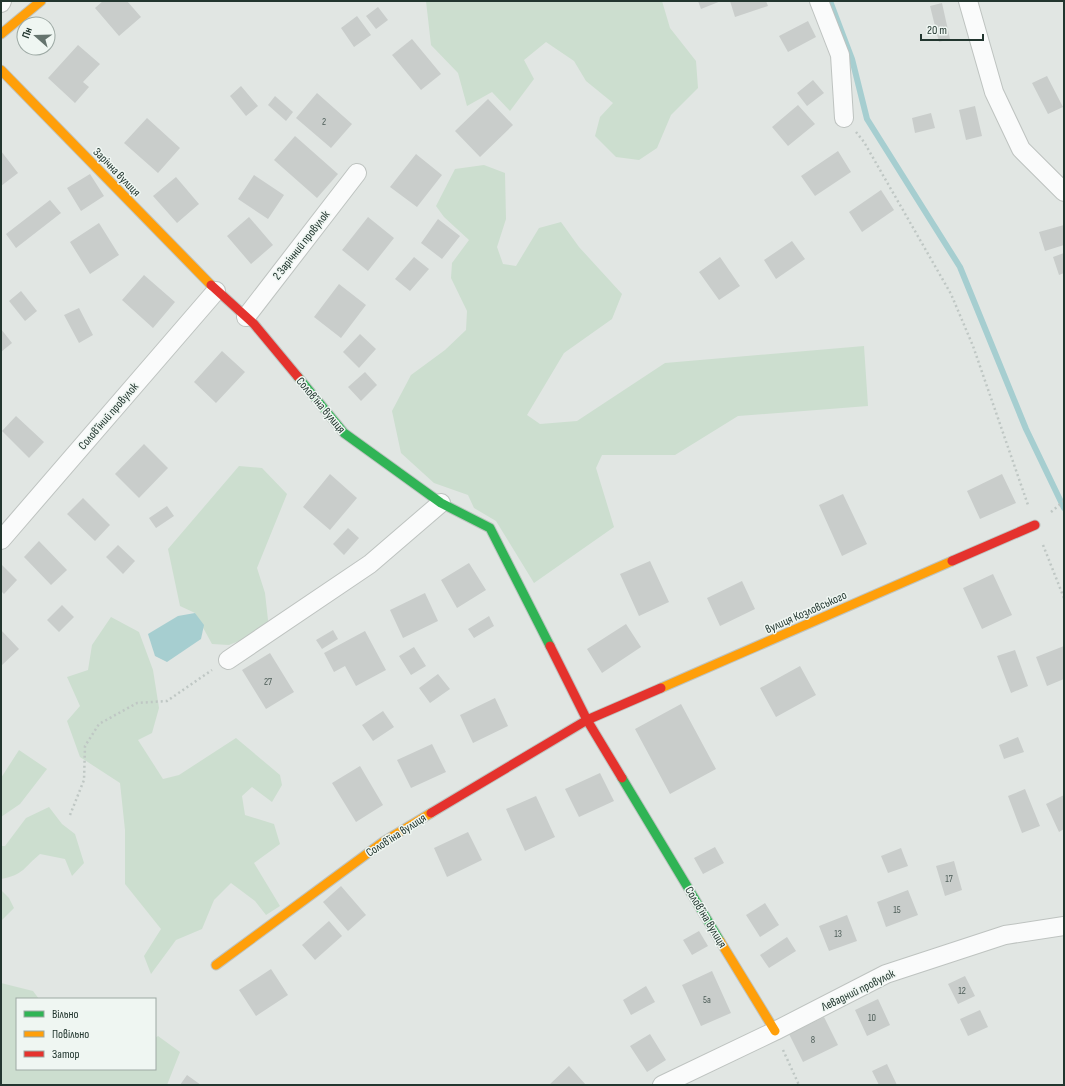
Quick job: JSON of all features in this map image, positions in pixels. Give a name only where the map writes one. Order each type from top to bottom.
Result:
[{"type":"street","points":[[1,34],[41,1]]},
{"type":"street","points":[[819,1],[840,55],[844,118]]},
{"type":"street","points":[[968,1],[994,92],[1021,149],[1064,192]]},
{"type":"street","name":"Зарічна вулиця","points":[[1,70],[216,291]]},
{"type":"street","name":"2 Зарічний провулок","points":[[246,317],[357,173]]},
{"type":"street","name":"Соловʼїна вулиця","points":[[216,291],[254,324],[344,433],[441,503],[490,528],[586,720],[775,1031]]},
{"type":"street","name":"Соловʼїний провулок","points":[[1,540],[216,291]]},
{"type":"street","points":[[228,660],[370,564],[441,503]]},
{"type":"street","name":"вулиця Козловського","points":[[586,720],[1035,525]]},
{"type":"street","name":"Соловʼїна вулиця","points":[[216,965],[383,842],[586,720]]},
{"type":"street","name":"Левадний провулок","points":[[662,1085],[775,1031],[886,974],[1005,935],[1064,926]]},
{"type":"path","points":[[844,118],[864,142],[951,294],[973,346],[1035,525],[1064,598]]},
{"type":"path","points":[[1058,507],[1064,501]]},
{"type":"path","points":[[70,815],[84,780],[86,746],[99,724],[137,703],[167,701],[228,660]]},
{"type":"path","points":[[775,1031],[799,1085]]},
{"type":"green space","points":[[426,1],[662,1],[670,28],[696,61],[698,88],[671,115],[657,148],[639,160],[616,157],[595,136],[600,117],[613,103],[586,81],[574,61],[546,42],[524,60],[534,79],[510,111],[492,92],[467,106],[458,73],[431,45]]},
{"type":"green space","points":[[484,165],[505,173],[506,219],[497,247],[503,264],[516,266],[539,228],[561,222],[579,247],[622,294],[612,319],[564,353],[527,415],[540,424],[577,421],[665,363],[864,346],[868,406],[738,416],[675,455],[602,455],[596,468],[614,527],[534,583],[496,521],[474,508],[468,495],[434,483],[401,453],[392,411],[411,375],[445,350],[466,330],[467,311],[451,278],[452,263],[469,240],[444,217],[436,206],[455,169]]},
{"type":"green space","points":[[239,466],[262,468],[287,494],[257,568],[265,593],[269,629],[229,645],[212,644],[195,613],[180,606],[168,549]]},
{"type":"green space","points":[[111,617],[139,632],[153,670],[159,708],[152,733],[138,740],[163,779],[179,775],[236,738],[280,775],[282,785],[272,802],[252,787],[242,796],[245,815],[274,824],[280,844],[254,863],[280,906],[266,915],[255,901],[231,883],[214,900],[202,929],[176,940],[151,974],[144,956],[161,929],[125,884],[125,830],[120,783],[80,757],[67,721],[80,706],[67,677],[88,670],[92,645]]},
{"type":"green space","points":[[19,750],[47,769],[20,804],[1,817],[1,778]]},
{"type":"green space","points":[[49,807],[62,824],[75,834],[84,863],[72,876],[65,859],[40,854],[19,873],[1,879],[1,846],[5,846],[26,818]]},
{"type":"green space","points":[[1,890],[9,898],[14,908],[1,921]]},
{"type":"green space","points":[[1,983],[33,991],[38,998],[16,998],[16,1070],[156,1070],[156,1037],[158,1036],[180,1052],[167,1085],[1,1085]]},
{"type":"water","points":[[195,613],[204,625],[201,639],[167,662],[155,656],[148,634],[178,616]]},
{"type":"building","points":[[103,1],[127,1],[141,17],[119,36],[95,8]]},
{"type":"building","points":[[698,1],[721,1],[701,9]]},
{"type":"building","points":[[730,1],[766,1],[768,6],[735,17]]},
{"type":"building","points":[[942,3],[950,39],[939,42],[930,6]]},
{"type":"building","points":[[378,7],[388,20],[376,29],[366,16]]},
{"type":"building","points":[[357,16],[371,35],[354,47],[341,28]]},
{"type":"building","points":[[808,21],[816,37],[788,52],[779,36]]},
{"type":"building","points":[[412,39],[441,74],[421,90],[392,55]]},
{"type":"building","points":[[78,45],[100,64],[83,82],[89,87],[75,103],[48,78]]},
{"type":"building","points":[[1047,76],[1063,107],[1048,114],[1032,83]]},
{"type":"building","points":[[813,80],[824,93],[807,106],[797,93]]},
{"type":"building","points":[[241,86],[258,106],[246,116],[230,96]]},
{"type":"building","points":[[317,93],[352,124],[331,148],[296,118]]},
{"type":"building","points":[[275,96],[293,112],[286,121],[268,105]]},
{"type":"building","points":[[488,99],[513,125],[480,157],[455,131]]},
{"type":"building","points":[[798,105],[815,124],[788,146],[772,127]]},
{"type":"building","points":[[975,106],[982,136],[966,140],[959,110]]},
{"type":"building","points":[[931,113],[935,128],[915,133],[912,118]]},
{"type":"building","points":[[147,118],[180,148],[158,173],[124,143]]},
{"type":"building","points":[[295,136],[338,174],[317,198],[274,160]]},
{"type":"building","points":[[1,151],[18,173],[1,186]]},
{"type":"building","points":[[838,151],[851,172],[815,196],[801,176]]},
{"type":"building","points":[[416,154],[442,175],[417,207],[390,187]]},
{"type":"building","points":[[90,174],[104,196],[81,211],[67,188]]},
{"type":"building","points":[[254,175],[284,195],[268,219],[238,199]]},
{"type":"building","points":[[176,177],[199,204],[177,223],[153,196]]},
{"type":"building","points":[[881,190],[894,210],[862,232],[849,212]]},
{"type":"building","points":[[50,200],[61,213],[16,248],[6,234]]},
{"type":"building","points":[[249,217],[273,245],[251,264],[227,236]]},
{"type":"building","points":[[368,217],[394,238],[368,271],[342,250]]},
{"type":"building","points":[[438,219],[460,236],[442,259],[421,243]]},
{"type":"building","points":[[99,223],[119,255],[90,274],[70,242]]},
{"type":"building","points":[[1064,225],[1064,245],[1045,251],[1039,232]]},
{"type":"building","points":[[792,241],[805,259],[776,279],[764,260]]},
{"type":"building","points":[[1064,253],[1064,273],[1059,275],[1053,257]]},
{"type":"building","points":[[414,257],[429,269],[410,291],[395,279]]},
{"type":"building","points":[[720,257],[740,286],[719,300],[699,272]]},
{"type":"building","points":[[144,275],[175,302],[153,328],[122,300]]},
{"type":"building","points":[[339,284],[366,305],[341,338],[314,317]]},
{"type":"building","points":[[21,291],[37,311],[25,321],[9,301]]},
{"type":"building","points":[[79,308],[93,335],[79,343],[64,315]]},
{"type":"building","points":[[1,329],[12,343],[1,352]]},
{"type":"building","points":[[360,334],[376,349],[359,368],[343,352]]},
{"type":"building","points":[[222,351],[245,372],[216,403],[194,382]]},
{"type":"building","points":[[365,372],[377,385],[361,401],[348,387]]},
{"type":"building","points":[[16,416],[44,442],[29,458],[2,431]]},
{"type":"building","points":[[144,444],[168,468],[139,498],[115,474]]},
{"type":"building","points":[[330,474],[357,498],[330,530],[303,507]]},
{"type":"building","points":[[1002,474],[1016,503],[980,519],[967,491]]},
{"type":"building","points":[[843,494],[867,544],[842,556],[819,505]]},
{"type":"building","points":[[83,498],[110,525],[95,541],[67,514]]},
{"type":"building","points":[[167,506],[174,516],[156,528],[149,518]]},
{"type":"building","points":[[348,528],[359,538],[344,555],[333,544]]},
{"type":"building","points":[[39,541],[67,570],[51,585],[24,557]]},
{"type":"building","points":[[118,545],[135,561],[123,574],[106,557]]},
{"type":"building","points":[[650,561],[669,602],[639,616],[620,574]]},
{"type":"building","points":[[469,563],[486,590],[457,608],[441,580]]},
{"type":"building","points":[[1,564],[17,580],[4,594],[1,591]]},
{"type":"building","points":[[993,574],[1012,615],[982,629],[963,588]]},
{"type":"building","points":[[742,581],[755,609],[720,626],[707,598]]},
{"type":"building","points":[[425,593],[438,621],[403,638],[390,610]]},
{"type":"building","points":[[62,605],[74,617],[59,632],[47,620]]},
{"type":"building","points":[[489,616],[494,626],[474,638],[468,629]]},
{"type":"building","points":[[626,624],[641,647],[602,673],[587,649]]},
{"type":"building","points":[[1,630],[19,649],[1,666]]},
{"type":"building","points":[[333,630],[338,639],[322,649],[316,640]]},
{"type":"building","points":[[365,631],[386,670],[356,686],[345,666],[334,672],[324,653]]},
{"type":"building","points":[[1064,646],[1064,679],[1047,686],[1036,657]]},
{"type":"building","points":[[414,647],[426,666],[411,675],[399,656]]},
{"type":"building","points":[[1015,650],[1028,686],[1011,693],[997,656]]},
{"type":"building","points":[[270,653],[294,692],[266,709],[242,670]]},
{"type":"building","points":[[800,666],[816,695],[776,717],[760,688]]},
{"type":"building","points":[[438,674],[450,689],[430,703],[419,688]]},
{"type":"building","points":[[495,698],[508,726],[473,743],[460,715]]},
{"type":"building","points":[[681,704],[716,769],[670,794],[635,729]]},
{"type":"building","points":[[383,711],[394,727],[373,741],[362,725]]},
{"type":"building","points":[[1018,737],[1024,752],[1004,759],[999,745]]},
{"type":"building","points":[[432,744],[446,772],[411,788],[397,760]]},
{"type":"building","points":[[360,766],[383,805],[356,822],[332,783]]},
{"type":"building","points":[[600,773],[614,801],[579,817],[565,789]]},
{"type":"building","points":[[1025,789],[1040,826],[1022,833],[1008,796]]},
{"type":"building","points":[[1064,795],[1064,829],[1059,832],[1046,804]]},
{"type":"building","points":[[536,796],[555,837],[525,851],[506,809]]},
{"type":"building","points":[[468,832],[482,860],[447,877],[434,848]]},
{"type":"building","points":[[715,847],[724,863],[703,874],[694,858]]},
{"type":"building","points":[[901,848],[908,866],[888,873],[881,856]]},
{"type":"building","points":[[954,861],[962,890],[945,896],[936,866]]},
{"type":"building","points":[[341,886],[366,915],[348,931],[323,902]]},
{"type":"building","points":[[908,890],[918,915],[886,927],[877,902]]},
{"type":"building","points":[[765,903],[779,925],[760,937],[746,915]]},
{"type":"building","points":[[847,915],[857,941],[829,951],[819,926]]},
{"type":"building","points":[[329,921],[342,936],[315,960],[302,945]]},
{"type":"building","points":[[699,931],[708,946],[692,955],[683,940]]},
{"type":"building","points":[[787,937],[796,951],[769,968],[760,955]]},
{"type":"building","points":[[271,969],[288,995],[256,1016],[239,990]]},
{"type":"building","points":[[712,971],[731,1013],[701,1026],[682,985]]},
{"type":"building","points":[[965,976],[975,996],[958,1004],[948,984]]},
{"type":"building","points":[[646,986],[655,1002],[631,1015],[623,1000]]},
{"type":"building","points":[[878,999],[890,1025],[867,1036],[855,1010]]},
{"type":"building","points":[[980,1010],[988,1027],[968,1036],[960,1019]]},
{"type":"building","points":[[824,1017],[838,1045],[803,1062],[789,1034]]},
{"type":"building","points":[[650,1034],[666,1060],[647,1072],[630,1046]]},
{"type":"building","points":[[887,1064],[897,1085],[879,1085],[872,1071]]},
{"type":"building","points":[[569,1066],[586,1085],[549,1085]]},
{"type":"building","points":[[187,1075],[201,1085],[180,1085]]},
{"type":"waterway","points":[[830,1],[852,59],[867,119],[960,267],[1026,429],[1064,508]]},
{"type":"traffic: fast","points":[[298,377],[344,433],[441,503],[490,528],[550,646]]},
{"type":"traffic: fast","points":[[622,778],[720,941]]},
{"type":"traffic: slow","points":[[1,34],[41,1]]},
{"type":"traffic: slow","points":[[1,70],[211,285]]},
{"type":"traffic: slow","points":[[661,688],[952,561]]},
{"type":"traffic: slow","points":[[216,965],[383,842],[431,813]]},
{"type":"traffic: slow","points":[[720,941],[775,1031]]},
{"type":"traffic: jam","points":[[211,285],[254,324],[298,377]]},
{"type":"traffic: jam","points":[[952,561],[1035,525]]},
{"type":"traffic: jam","points":[[550,646],[587,720],[622,778]]},
{"type":"traffic: jam","points":[[431,813],[587,720],[661,688]]}]
